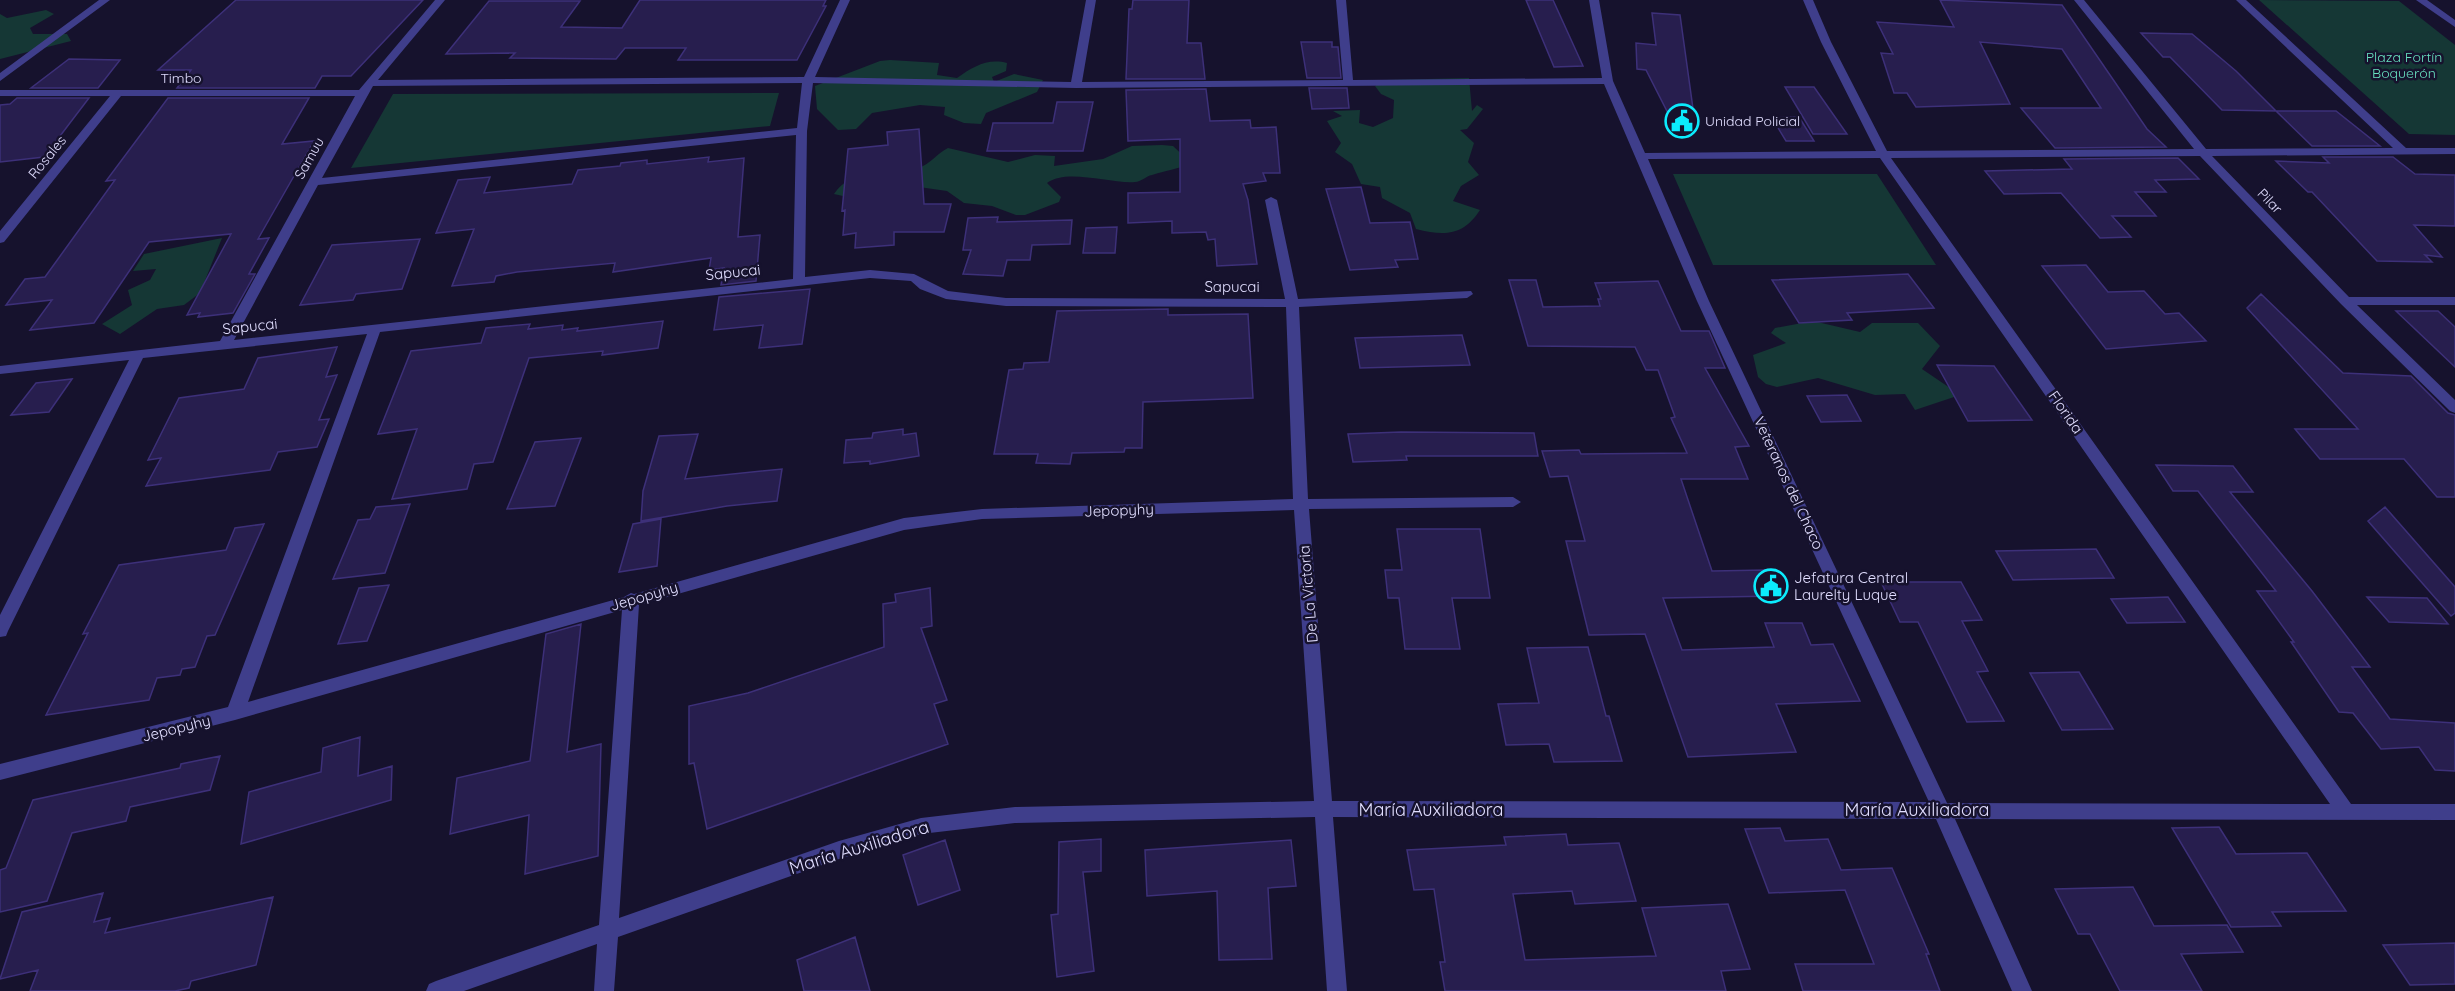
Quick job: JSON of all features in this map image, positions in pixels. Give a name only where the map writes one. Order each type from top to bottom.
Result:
[{"type":"street","points":[[0,78],[105,0]]},
{"type":"street","name":"Samuu","points":[[225,345],[362,93],[440,0]]},
{"type":"street","points":[[799,282],[802,130],[808,80],[845,0]]},
{"type":"street","points":[[1076,85],[1091,0]]},
{"type":"street","points":[[1341,0],[1348,82]]},
{"type":"street","name":"Veteranos del Chaco","points":[[1594,0],[1608,81],[1703,301],[1941,809],[2022,991]]},
{"type":"street","name":"Florida","points":[[1808,0],[1826,42],[1882,153],[2346,811]]},
{"type":"street","name":"Pilar","points":[[2079,0],[2202,152],[2346,302],[2455,408]]},
{"type":"street","points":[[2241,0],[2402,150]]},
{"type":"street","points":[[2421,0],[2455,24]]},
{"type":"street","points":[[371,83],[808,80],[1076,85],[1608,81]]},
{"type":"street","name":"Timbo","points":[[0,93],[362,93]]},
{"type":"street","name":"Rosales","points":[[0,239],[118,93]]},
{"type":"street","points":[[313,182],[802,130]]},
{"type":"street","points":[[1641,156],[2455,151]]},
{"type":"street","name":"De La Victoria","points":[[1271,200],[1292,303],[1301,504],[1337,991]]},
{"type":"street","name":"Sapucai","points":[[0,370],[870,273],[900,274],[914,278],[924,286],[946,296],[1006,302],[1292,303],[1467,294]]},
{"type":"street","points":[[2346,302],[2455,301]]},
{"type":"street","points":[[235,713],[375,329]]},
{"type":"street","points":[[0,632],[138,355]]},
{"type":"street","name":"Jepopyhy","points":[[0,772],[235,713],[631,599],[904,524],[982,514],[1301,504],[1513,502]]},
{"type":"street","points":[[604,991],[631,599]]},
{"type":"street","name":"María Auxiliadora","points":[[436,991],[839,850],[921,825],[1015,814],[1325,808],[2455,812]]},
{"type":"green space","name":"Plaza Fortín Boquerón","points":[[2259,0],[2399,1],[2455,45],[2455,135],[2409,134]]},
{"type":"green space","points":[[46,10],[54,14],[30,28],[33,34],[67,34],[71,41],[0,59],[0,14],[7,18]]},
{"type":"green space","points":[[880,61],[939,63],[937,75],[957,78],[980,64],[1000,62],[1007,63],[1006,71],[992,77],[994,82],[1014,74],[1043,80],[1037,92],[986,113],[981,124],[964,123],[944,115],[945,107],[920,105],[872,113],[856,129],[838,130],[817,109],[815,86]]},
{"type":"green space","points":[[1469,78],[1472,111],[1477,105],[1483,109],[1467,129],[1460,130],[1474,143],[1468,162],[1479,175],[1461,186],[1453,201],[1480,210],[1467,225],[1452,232],[1436,233],[1416,229],[1410,213],[1382,198],[1380,187],[1361,184],[1352,164],[1335,152],[1341,143],[1327,121],[1342,116],[1333,111],[1360,110],[1359,123],[1373,127],[1393,118],[1394,100],[1381,94],[1375,86],[1384,80]]},
{"type":"green space","points":[[779,93],[770,126],[351,168],[393,94]]},
{"type":"green space","points":[[1132,146],[1173,146],[1191,163],[1135,182],[1077,177],[1056,179],[1047,183],[1061,197],[1059,202],[1025,215],[1016,215],[992,206],[964,203],[947,191],[912,186],[852,198],[834,194],[850,179],[872,172],[918,168],[948,148],[1008,162],[1035,155],[1055,156],[1054,166],[1103,159]]},
{"type":"green space","points":[[1673,174],[1877,174],[1936,265],[1713,265]]},
{"type":"green space","points":[[222,238],[200,293],[184,305],[157,309],[120,334],[102,324],[132,305],[128,290],[150,280],[156,269],[133,271],[144,254]]},
{"type":"green space","points":[[1813,321],[1860,332],[1872,323],[1918,323],[1940,346],[1922,369],[1950,388],[1957,396],[1915,410],[1905,394],[1875,395],[1818,378],[1777,387],[1766,384],[1758,377],[1753,355],[1786,343],[1771,333],[1775,328]]},
{"type":"building","points":[[236,0],[423,0],[351,76],[322,76],[315,88],[177,88],[191,70],[158,70]]},
{"type":"building","points":[[640,0],[826,0],[823,6],[826,6],[797,60],[678,60],[686,48],[625,48],[616,59],[510,58],[515,53],[446,54],[489,1],[580,1],[561,27],[622,28]]},
{"type":"building","points":[[1133,0],[1189,0],[1187,43],[1201,43],[1205,79],[1126,79],[1129,9],[1132,9]]},
{"type":"building","points":[[1526,0],[1553,0],[1583,66],[1554,67]]},
{"type":"building","points":[[1940,0],[2062,5],[2147,129],[2166,147],[2055,148],[2021,108],[2101,108],[2062,49],[1980,42],[2010,104],[1916,107],[1907,93],[1894,93],[1881,53],[1893,54],[1877,22],[1954,27]]},
{"type":"building","points":[[1652,13],[1680,15],[1695,123],[1673,123],[1646,70],[1637,69],[1636,43],[1656,45]]},
{"type":"building","points":[[2141,33],[2192,34],[2236,71],[2276,111],[2222,110],[2170,57],[2163,57]]},
{"type":"building","points":[[1301,42],[1332,42],[1332,47],[1338,47],[1341,78],[1307,78]]},
{"type":"building","points":[[69,59],[120,60],[98,88],[31,88]]},
{"type":"building","points":[[1785,87],[1814,87],[1847,134],[1813,134]]},
{"type":"building","points":[[1309,88],[1347,88],[1349,108],[1312,109]]},
{"type":"building","points":[[1206,89],[1210,121],[1250,120],[1251,128],[1276,127],[1280,173],[1263,173],[1266,181],[1243,184],[1248,200],[1257,264],[1217,266],[1215,239],[1208,240],[1206,232],[1172,233],[1172,221],[1128,223],[1128,193],[1180,192],[1180,139],[1128,141],[1126,90]]},
{"type":"building","points":[[17,98],[89,98],[44,157],[0,162],[0,105],[10,104]]},
{"type":"building","points":[[168,98],[309,98],[282,144],[314,141],[258,239],[269,238],[249,274],[255,274],[233,313],[198,317],[200,313],[187,315],[231,234],[149,242],[94,323],[30,330],[52,300],[6,305],[25,279],[45,277],[115,180],[106,181]]},
{"type":"building","points":[[1057,102],[1093,102],[1083,151],[987,151],[993,123],[1053,123]]},
{"type":"building","points":[[2276,111],[2336,111],[2380,146],[2312,146]]},
{"type":"building","points":[[1799,117],[1814,141],[1786,141],[1772,118]]},
{"type":"building","points":[[919,129],[924,204],[951,204],[944,232],[894,232],[894,245],[855,248],[856,233],[843,235],[845,210],[842,211],[848,149],[888,145],[887,132]]},
{"type":"building","points":[[709,157],[708,162],[744,158],[738,237],[760,235],[756,281],[721,285],[724,268],[709,270],[711,258],[613,272],[615,263],[517,272],[496,276],[494,282],[452,286],[474,229],[436,233],[458,180],[490,177],[484,193],[572,184],[578,170],[620,166],[621,163],[647,160],[647,164]]},
{"type":"building","points":[[2323,157],[2393,157],[2415,174],[2455,175],[2455,226],[2414,225],[2442,257],[2425,255],[2432,262],[2377,261],[2312,192],[2308,192],[2276,161],[2329,163]]},
{"type":"building","points":[[2178,158],[2199,179],[2155,180],[2166,192],[2135,192],[2156,216],[2112,216],[2131,237],[2100,238],[2061,193],[2004,194],[1985,171],[2072,169],[2064,159]]},
{"type":"building","points":[[1361,187],[1370,223],[1410,222],[1418,259],[1395,260],[1398,267],[1350,270],[1326,189]]},
{"type":"building","points":[[998,217],[997,222],[1072,220],[1070,244],[1032,245],[1030,260],[1007,260],[1003,276],[963,274],[971,250],[963,250],[968,218]]},
{"type":"building","points":[[1117,227],[1115,253],[1083,253],[1086,228]]},
{"type":"building","points":[[420,239],[402,289],[356,294],[353,300],[300,305],[332,245]]},
{"type":"building","points":[[2086,265],[2108,292],[2144,291],[2165,314],[2179,313],[2206,341],[2106,349],[2042,266]]},
{"type":"building","points":[[1908,274],[1934,308],[1847,313],[1852,320],[1799,323],[1772,280]]},
{"type":"building","points":[[1509,280],[1536,280],[1543,307],[1600,306],[1598,299],[1601,299],[1595,283],[1658,281],[1681,331],[1709,331],[1725,368],[1705,368],[1749,446],[1735,447],[1748,479],[1681,479],[1712,571],[1766,570],[1777,596],[1663,598],[1682,650],[1774,647],[1765,623],[1802,623],[1811,645],[1833,644],[1860,701],[1776,704],[1796,752],[1688,757],[1645,634],[1589,635],[1566,541],[1585,541],[1568,476],[1550,477],[1542,451],[1579,450],[1581,454],[1687,453],[1671,418],[1675,417],[1658,370],[1646,370],[1635,347],[1528,346]]},
{"type":"building","points":[[810,289],[802,344],[759,348],[763,325],[714,330],[719,297]]},
{"type":"building","points":[[2261,294],[2343,373],[2411,376],[2448,413],[2455,415],[2455,497],[2437,497],[2404,459],[2320,459],[2295,429],[2358,429],[2247,308]]},
{"type":"building","points":[[1168,309],[1168,315],[1248,314],[1253,398],[1143,402],[1142,448],[1125,448],[1124,452],[1072,453],[1070,464],[1036,463],[1038,454],[994,454],[1009,370],[1023,369],[1024,363],[1049,362],[1057,311]]},
{"type":"building","points":[[2396,311],[2438,311],[2455,327],[2455,367]]},
{"type":"building","points":[[663,321],[658,348],[602,355],[603,351],[529,358],[493,462],[474,464],[467,489],[392,499],[417,429],[378,434],[411,351],[481,343],[486,328],[530,324],[528,329],[563,325],[562,330],[578,328],[577,331]]},
{"type":"building","points":[[1462,335],[1470,365],[1360,368],[1355,338]]},
{"type":"building","points":[[337,347],[326,377],[337,375],[319,420],[329,419],[317,447],[278,452],[270,470],[146,486],[161,458],[148,460],[179,398],[244,389],[258,358]]},
{"type":"building","points":[[1937,365],[1994,366],[2032,420],[1968,421]]},
{"type":"building","points":[[72,379],[49,412],[11,415],[36,383]]},
{"type":"building","points":[[1847,395],[1861,421],[1821,422],[1807,396]]},
{"type":"building","points":[[903,429],[903,435],[916,433],[919,456],[870,464],[870,461],[844,463],[846,440],[872,438],[873,433]]},
{"type":"building","points":[[1534,433],[1538,456],[1406,456],[1407,460],[1353,462],[1348,434]]},
{"type":"building","points":[[698,434],[685,479],[782,469],[777,501],[727,506],[641,521],[643,491],[659,436]]},
{"type":"building","points":[[581,438],[555,506],[507,509],[535,442]]},
{"type":"building","points":[[2156,465],[2233,466],[2253,492],[2230,492],[2312,591],[2370,667],[2352,667],[2390,719],[2455,723],[2455,771],[2435,770],[2419,747],[2381,749],[2353,713],[2339,712],[2291,642],[2294,642],[2257,591],[2276,591],[2198,491],[2173,491]]},
{"type":"building","points":[[410,504],[385,573],[333,579],[358,520],[370,519],[376,507]]},
{"type":"building","points":[[2385,507],[2455,587],[2455,613],[2451,616],[2368,521]]},
{"type":"building","points":[[661,519],[657,566],[619,572],[633,524]]},
{"type":"building","points":[[264,524],[215,635],[207,636],[195,667],[182,669],[180,675],[157,678],[149,700],[46,715],[88,633],[83,634],[119,565],[226,550],[235,528]]},
{"type":"building","points":[[1397,529],[1480,529],[1490,598],[1452,598],[1460,649],[1405,649],[1399,598],[1388,598],[1385,570],[1402,570]]},
{"type":"building","points":[[2096,549],[2114,578],[2013,580],[1996,551]]},
{"type":"building","points":[[1881,582],[1961,582],[1982,620],[1962,621],[1988,671],[1977,672],[2004,721],[1967,722],[1918,622],[1900,622]]},
{"type":"building","points":[[389,585],[367,641],[338,644],[359,588]]},
{"type":"building","points":[[930,588],[932,626],[921,628],[947,700],[934,704],[948,744],[707,829],[694,763],[689,764],[689,706],[748,693],[884,647],[883,604],[896,602],[895,594]]},
{"type":"building","points":[[2168,597],[2185,622],[2127,623],[2111,599]]},
{"type":"building","points":[[2367,597],[2427,598],[2448,624],[2389,622]]},
{"type":"building","points":[[581,624],[567,752],[601,744],[598,856],[525,874],[529,815],[450,834],[457,778],[530,761],[546,634]]},
{"type":"building","points":[[1588,647],[1606,716],[1609,716],[1622,761],[1554,762],[1549,744],[1506,745],[1498,704],[1539,703],[1527,648]]},
{"type":"building","points":[[2079,672],[2113,729],[2062,730],[2030,673]]},
{"type":"building","points":[[360,737],[358,776],[392,766],[391,800],[241,844],[249,792],[321,772],[323,748]]},
{"type":"building","points":[[220,756],[210,790],[130,807],[126,821],[72,833],[47,901],[0,912],[0,870],[6,868],[33,800],[180,768],[181,764]]},
{"type":"building","points":[[2219,827],[2236,854],[2307,853],[2346,911],[2272,912],[2281,926],[2231,927],[2172,828]]},
{"type":"building","points":[[1780,828],[1785,841],[1828,839],[1841,870],[1892,868],[1929,954],[1926,954],[1940,991],[1803,991],[1795,964],[1874,964],[1845,890],[1769,893],[1745,829]]},
{"type":"building","points":[[1566,834],[1568,845],[1619,843],[1636,901],[1575,904],[1572,891],[1513,894],[1525,960],[1656,956],[1642,908],[1728,904],[1750,969],[1721,971],[1726,991],[1445,991],[1440,962],[1445,962],[1434,889],[1414,890],[1407,850],[1506,845],[1504,837]]},
{"type":"building","points":[[1101,839],[1101,871],[1083,872],[1094,971],[1057,977],[1051,915],[1058,914],[1059,842]]},
{"type":"building","points":[[945,840],[960,890],[918,905],[903,855]]},
{"type":"building","points":[[1291,840],[1296,886],[1268,888],[1272,959],[1219,960],[1217,891],[1147,896],[1145,850]]},
{"type":"building","points":[[2133,887],[2154,926],[2227,925],[2243,952],[2181,954],[2202,991],[2120,991],[2090,934],[2078,934],[2055,889]]},
{"type":"building","points":[[103,893],[94,922],[110,918],[105,933],[273,897],[256,965],[191,981],[189,988],[175,991],[30,991],[38,970],[0,979],[22,912]]},
{"type":"building","points":[[855,937],[870,991],[804,991],[797,960]]},
{"type":"building","points":[[2455,943],[2455,984],[2410,985],[2383,945]]},
{"type":"place","name":"Unidad Policial","points":[[1682,121]]},
{"type":"place","name":"Jefatura Central Laurelty Luque","points":[[1771,586]]}]
